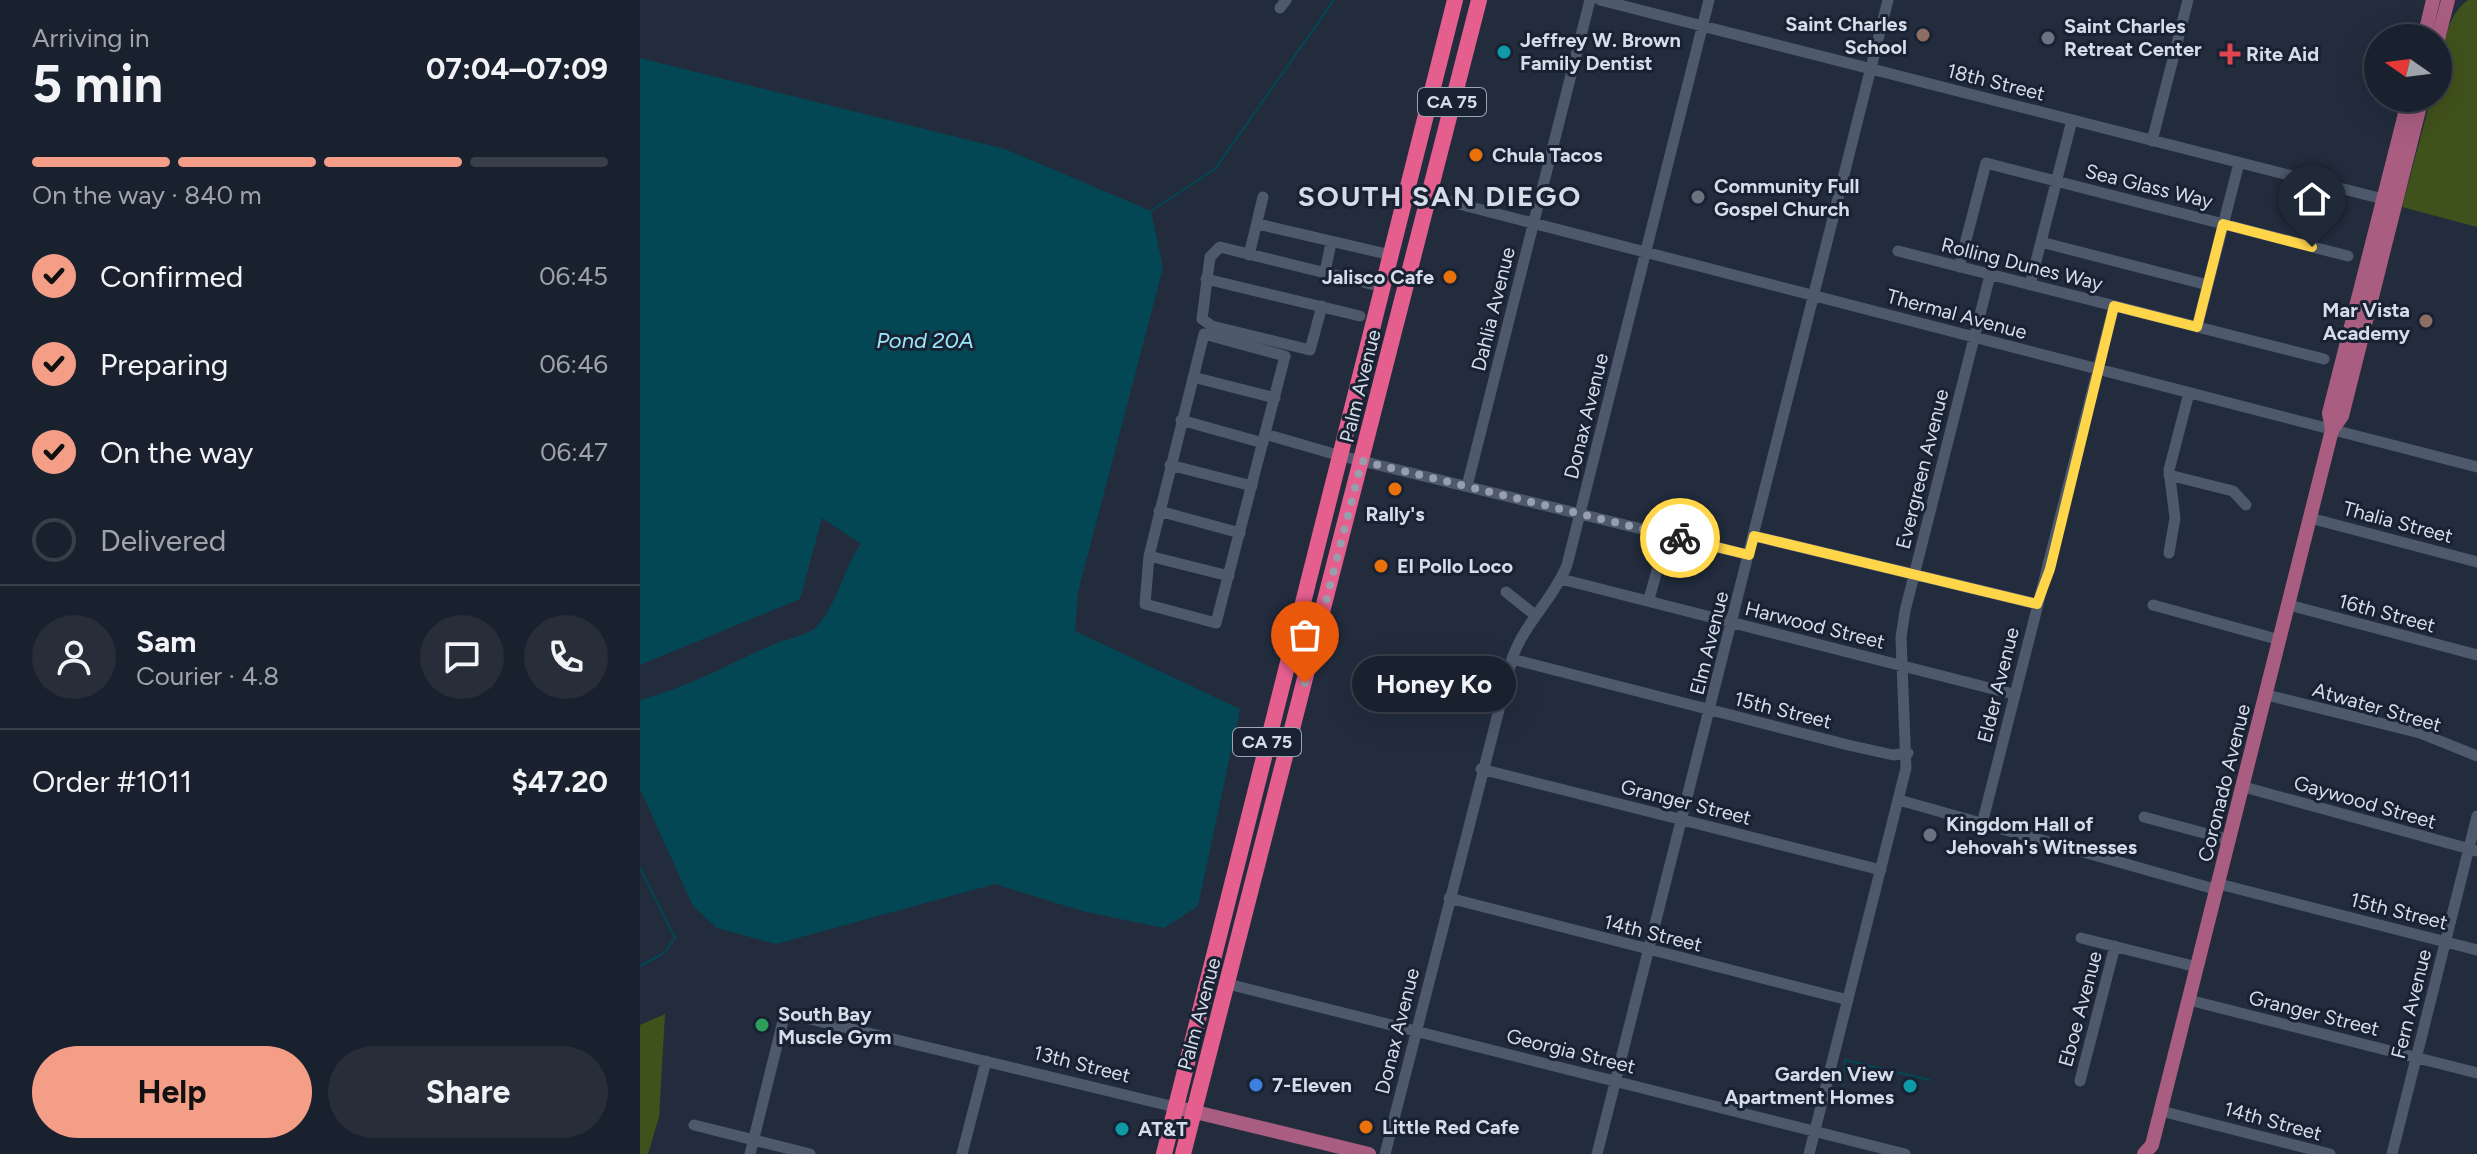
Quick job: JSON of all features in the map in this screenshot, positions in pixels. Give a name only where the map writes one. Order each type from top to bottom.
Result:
[{"type":"highway","name":"Palm Avenue","points":[[1164,1154],[1455,0]]},
{"type":"highway","name":"Palm Avenue","points":[[1183,1154],[1479,0]]},
{"type":"main road","points":[[2427,24],[2433,0]]},
{"type":"main road","points":[[2442,24],[2448,0]]},
{"type":"main road","name":"Coronado Avenue","points":[[2150,1151],[2310,518],[2340,432],[2406,112]]},
{"type":"main road","name":"Coronado Avenue","points":[[2389,201],[2418,112]]},
{"type":"main road","name":"13th Street","points":[[1175,1107],[1369,1154]]},
{"type":"street","name":"Dahlia Avenue","points":[[1467,486],[1590,0]]},
{"type":"street","name":"18th Street","points":[[1600,0],[2389,201]]},
{"type":"street","name":"Donax Avenue","points":[[1385,1154],[1481,769],[1512,659],[1520,634],[1561,579],[1580,512],[1709,0]]},
{"type":"street","name":"Elm Avenue","points":[[1597,1154],[1888,0]]},
{"type":"street","points":[[2152,141],[2188,0]]},
{"type":"street","points":[[2030,285],[2072,120]]},
{"type":"street","name":"Sea Glass Way","points":[[1959,267],[1986,163],[2348,256]]},
{"type":"street","points":[[2197,327],[2239,163]]},
{"type":"street","name":"Thermal Avenue","points":[[1428,196],[2477,467]]},
{"type":"street","points":[[1249,255],[1263,197]]},
{"type":"street","points":[[1258,224],[1391,255]]},
{"type":"street","points":[[2041,242],[2208,285]]},
{"type":"street","points":[[1325,272],[1331,243]]},
{"type":"street","points":[[1322,306],[1310,350],[1212,326],[1202,319],[1210,257],[1216,250],[1249,255],[1383,287]]},
{"type":"street","name":"Rolling Dunes Way","points":[[1898,251],[2324,359]]},
{"type":"street","name":"Evergreen Avenue","points":[[1899,800],[1908,753],[1901,637],[1990,275]]},
{"type":"street","points":[[1206,279],[1360,316]]},
{"type":"street","name":"Elder Avenue","points":[[1982,824],[2037,604],[2050,569],[2114,306]]},
{"type":"street","points":[[1204,334],[1285,356],[1275,398],[1216,623],[1145,604],[1149,556],[1204,334]]},
{"type":"street","points":[[1193,377],[1275,398]]},
{"type":"street","points":[[2169,553],[2175,518],[2169,475],[2189,393]]},
{"type":"street","points":[[1181,420],[1297,444],[1749,555]]},
{"type":"street","points":[[1170,465],[1252,486]]},
{"type":"street","points":[[2169,475],[2233,491],[2246,505]]},
{"type":"street","points":[[1159,511],[1240,533]]},
{"type":"street","name":"Thalia Street","points":[[2310,518],[2477,562]]},
{"type":"street","points":[[1649,599],[1667,535]]},
{"type":"street","points":[[1754,536],[2037,604]]},
{"type":"street","points":[[1149,556],[1229,576]]},
{"type":"street","name":"Harwood Street","points":[[1561,579],[2013,694]]},
{"type":"street","points":[[1506,592],[1535,615]]},
{"type":"street","points":[[2153,605],[2280,640]]},
{"type":"street","name":"16th Street","points":[[2289,605],[2477,655]]},
{"type":"street","name":"15th Street","points":[[1512,659],[1858,748],[1893,755],[1908,753]]},
{"type":"street","name":"Atwater Street","points":[[2267,695],[2420,733],[2477,756]]},
{"type":"street","name":"Granger Street","points":[[1481,769],[1881,870]]},
{"type":"street","name":"Gaywood Street","points":[[2244,787],[2473,850]]},
{"type":"street","points":[[1809,1154],[1899,800]]},
{"type":"street","name":"15th Street","points":[[1899,800],[2218,887],[2477,950]]},
{"type":"street","name":"Fern Avenue","points":[[2392,1154],[2445,942],[2473,850],[2477,816]]},
{"type":"street","points":[[2144,817],[2230,840]]},
{"type":"street","name":"14th Street","points":[[1449,898],[1848,1000]]},
{"type":"street","points":[[2081,938],[2197,967]]},
{"type":"street","name":"Eboe Avenue","points":[[2080,1081],[2115,946]]},
{"type":"street","name":"Georgia Street","points":[[1228,984],[1905,1154]]},
{"type":"street","name":"Granger Street","points":[[2189,1000],[2477,1073]]},
{"type":"street","name":"13th Street","points":[[753,1140],[785,1013],[1175,1107]]},
{"type":"street","points":[[962,1154],[986,1061]]},
{"type":"street","name":"14th Street","points":[[2161,1111],[2330,1154]]},
{"type":"street","points":[[694,1125],[810,1154]]},
{"type":"street","points":[[750,1154],[753,1140]]},
{"type":"green space","points":[[2468,0],[2477,0],[2477,227],[2402,207],[2427,112],[2452,112],[2450,24]]},
{"type":"green space","points":[[665,1014],[659,1117],[648,1154],[640,1154],[640,1025]]},
{"type":"water","name":"Pond 20A","points":[[640,58],[1005,149],[1151,211],[1163,268],[1078,592],[1075,631],[1240,709],[1198,906],[1164,928],[1082,911],[995,884],[776,944],[717,928],[693,906],[640,789],[640,700],[691,682],[813,630],[830,607],[861,544],[822,518],[800,599],[640,665]]},
{"type":"waterway","points":[[1151,211],[1215,169],[1334,0]]},
{"type":"waterway","points":[[640,868],[675,938],[664,953],[640,966]]},
{"type":"waterway","points":[[1842,1097],[1845,1060],[1930,1080]]},
{"type":"way so far","points":[[1305,683],[1362,461],[1680,538]]},
{"type":"place","name":"Saint Charles School","points":[[1923,35]]},
{"type":"place","name":"Saint Charles Retreat Center","points":[[2048,38]]},
{"type":"place","name":"Jeffrey W. Brown Family Dentist","points":[[1504,52]]},
{"type":"place","name":"Rite Aid","points":[[2230,54]]},
{"type":"place","name":"Chula Tacos","points":[[1476,155]]},
{"type":"place","name":"Community Full Gospel Church","points":[[1698,197]]},
{"type":"place","name":"Jalisco Cafe","points":[[1450,277]]},
{"type":"place","name":"Mar Vista Academy","points":[[2426,321]]},
{"type":"place","name":"Rally's","points":[[1395,489]]},
{"type":"place","name":"El Pollo Loco","points":[[1381,566]]},
{"type":"place","name":"Honey Ko","points":[[1305,683]]},
{"type":"place","name":"Kingdom Hall of Jehovah's Witnesses","points":[[1930,835]]},
{"type":"place","name":"South Bay Muscle Gym","points":[[762,1025]]},
{"type":"place","name":"7-Eleven","points":[[1256,1085]]},
{"type":"place","name":"Garden View Apartment Homes","points":[[1910,1086]]},
{"type":"place","name":"Little Red Cafe","points":[[1366,1127]]},
{"type":"place","name":"AT&T","points":[[1122,1129]]},
{"type":"district","name":"SOUTH SAN DIEGO","points":[[1440,196]]},
{"type":"route","points":[[1680,538],[1749,555],[1754,536],[2037,604],[2050,569],[2114,306],[2197,327],[2223,224],[2312,247]]}]
